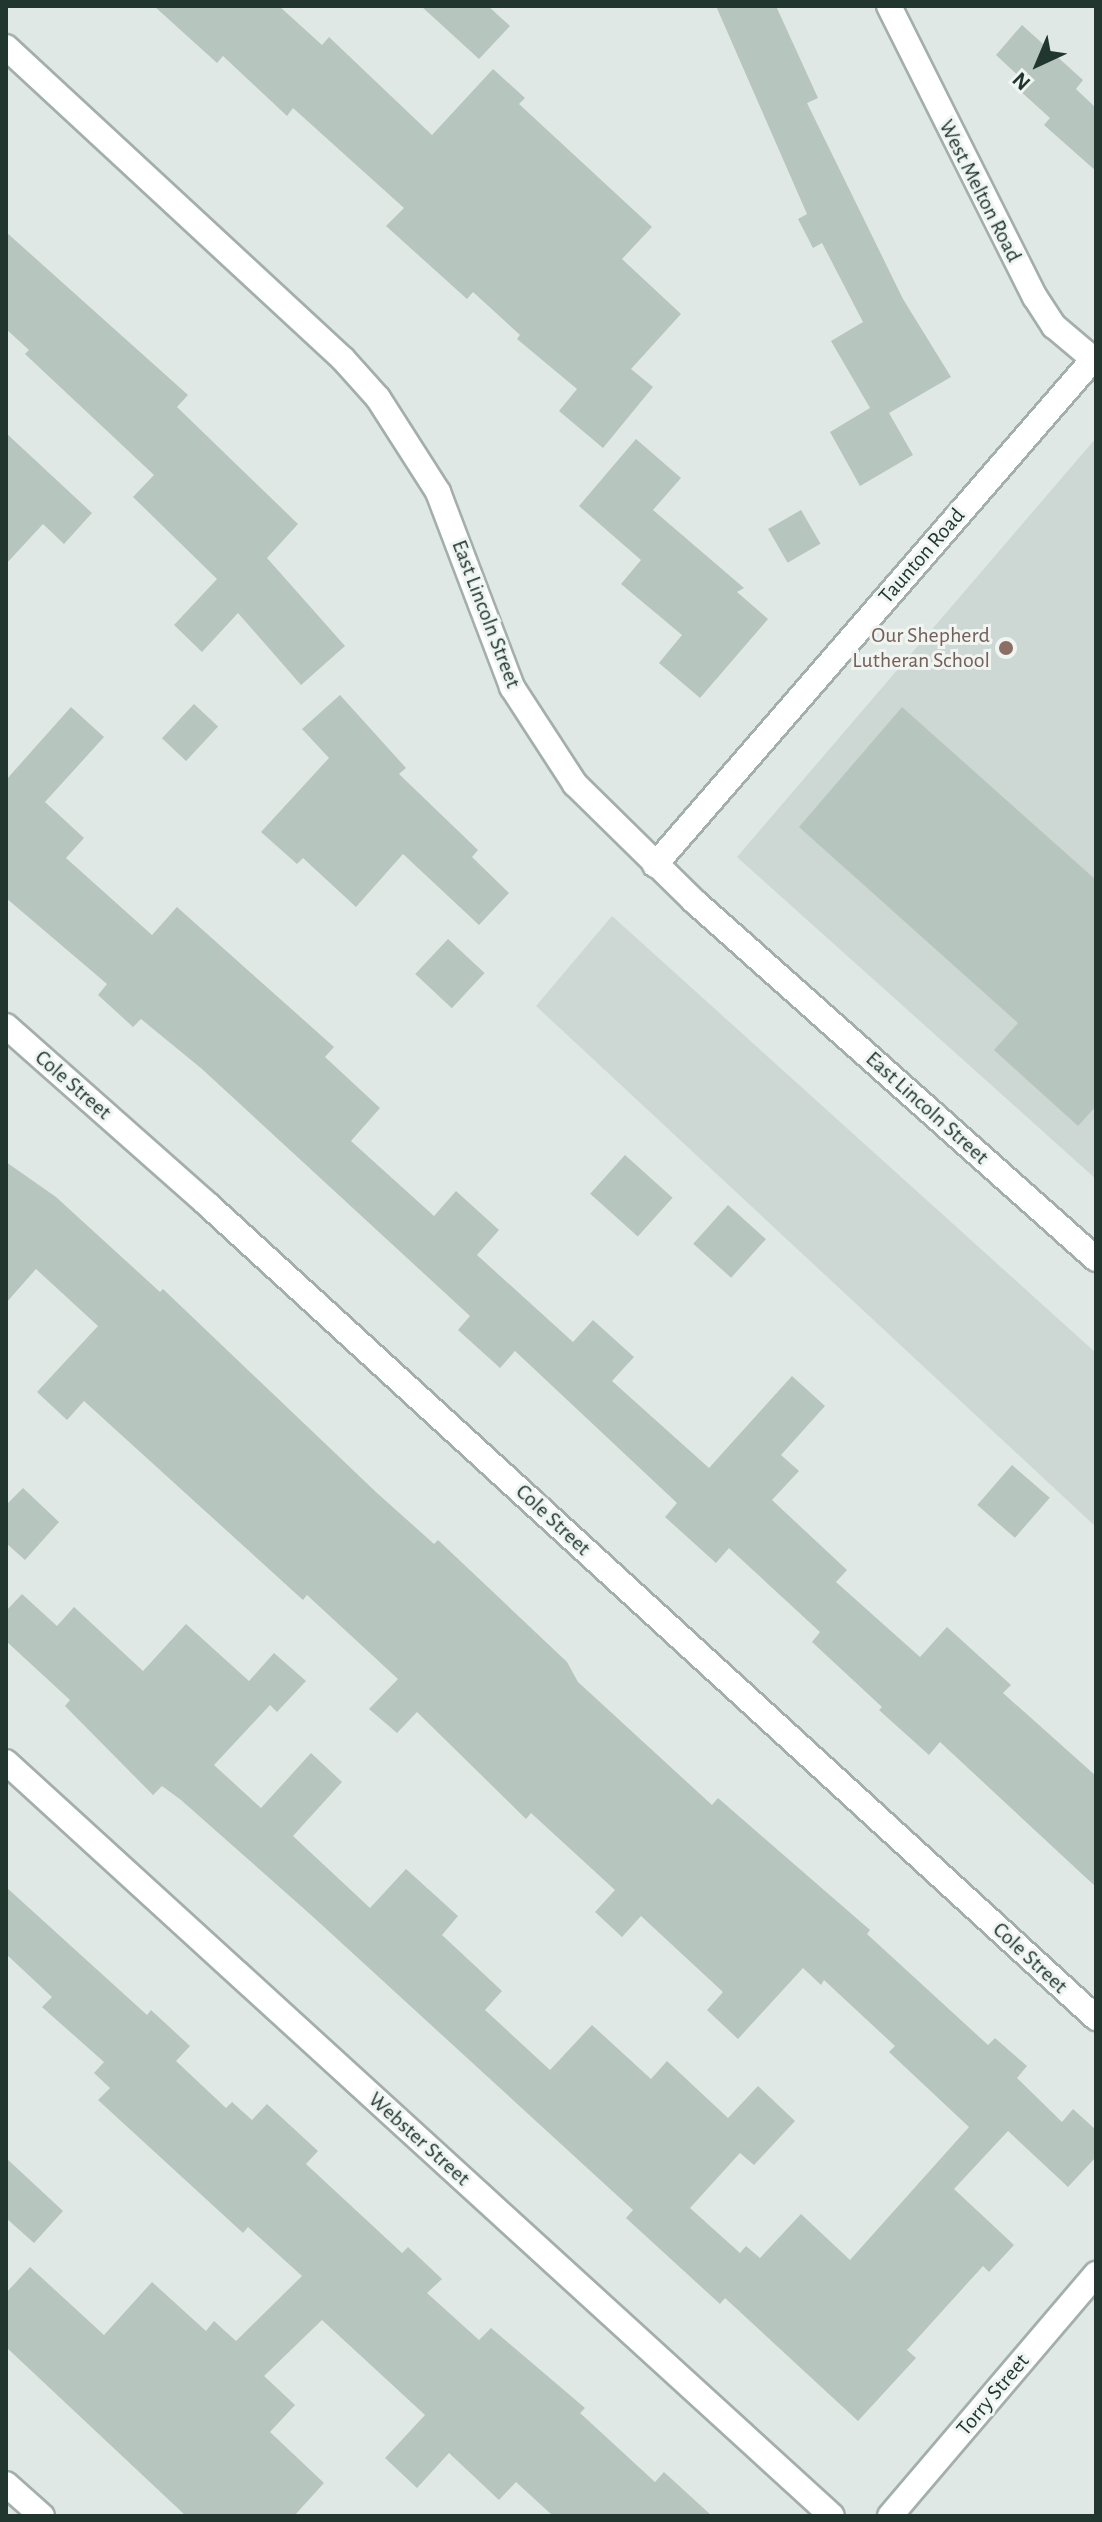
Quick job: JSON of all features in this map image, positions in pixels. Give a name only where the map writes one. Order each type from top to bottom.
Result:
[{"type":"street","name":"West Melton Road","points":[[889,6],[1035,297],[1054,326],[1095,358]]},
{"type":"street","name":"East Lincoln Street","points":[[6,47],[378,398],[438,492],[512,687],[575,784],[655,865],[1096,1259]]},
{"type":"street","name":"Taunton Road","points":[[655,865],[1095,358]]},
{"type":"street","name":"Cole Street","points":[[6,1026],[206,1203],[1096,2018]]},
{"type":"street","name":"Webster Street","points":[[6,1762],[832,2516]]},
{"type":"street","name":"Torry Street","points":[[890,2516],[1096,2274]]},
{"type":"street","points":[[6,2484],[42,2516]]},
{"type":"shaded area","name":"Our Shepherd Lutheran School","points":[[1096,438],[1096,1179],[737,857]]},
{"type":"shaded area","points":[[612,916],[1096,1353],[1096,1527],[536,1006]]},
{"type":"building","points":[[154,6],[279,6],[322,45],[329,37],[432,135],[493,69],[525,98],[519,104],[652,227],[622,259],[681,314],[631,369],[653,387],[603,448],[559,411],[577,389],[517,339],[520,335],[473,292],[467,299],[386,226],[404,208],[293,108],[287,116],[223,56],[217,63]]},
{"type":"building","points":[[421,6],[488,6],[510,26],[479,59]]},
{"type":"building","points":[[716,6],[776,6],[818,98],[807,103],[903,299],[951,377],[889,413],[913,455],[860,486],[830,432],[870,408],[831,341],[863,322],[822,243],[813,248],[798,219],[807,214]]},
{"type":"building","points":[[1022,25],[1083,80],[1076,89],[1096,108],[1096,171],[1044,125],[1050,118],[1018,89],[1024,81],[996,55]]},
{"type":"building","points":[[6,232],[188,395],[177,407],[298,524],[267,558],[345,646],[301,685],[238,613],[202,652],[174,625],[217,579],[133,497],[154,475],[25,354],[29,350],[6,329]]},
{"type":"building","points":[[6,433],[92,513],[64,544],[43,524],[6,564]]},
{"type":"building","points":[[636,439],[681,478],[653,510],[744,588],[737,592],[768,619],[700,698],[659,663],[682,635],[621,584],[641,560],[579,506]]},
{"type":"building","points":[[801,510],[820,544],[788,563],[768,529]]},
{"type":"building","points":[[340,695],[406,768],[399,774],[478,850],[472,857],[509,893],[479,925],[403,854],[356,907],[303,858],[297,864],[261,832],[329,758],[302,729]]},
{"type":"building","points":[[194,704],[218,727],[186,761],[162,738]]},
{"type":"building","points":[[71,707],[104,737],[45,802],[84,838],[66,858],[152,935],[177,907],[334,1047],[325,1057],[380,1108],[351,1141],[434,1216],[456,1191],[499,1230],[477,1255],[573,1342],[593,1320],[634,1357],[612,1381],[709,1468],[792,1376],[825,1406],[781,1455],[799,1471],[772,1500],[847,1570],[836,1582],[920,1657],[947,1627],[1011,1685],[1003,1693],[1096,1776],[1096,1887],[940,1742],[929,1755],[879,1710],[882,1707],[812,1642],[820,1632],[729,1548],[716,1563],[665,1517],[677,1503],[515,1351],[500,1368],[458,1330],[470,1316],[202,1069],[141,1019],[133,1027],[98,995],[107,984],[6,898],[6,780]]},
{"type":"building","points":[[902,707],[1096,880],[1096,1106],[1078,1126],[994,1050],[1018,1023],[799,827]]},
{"type":"building","points":[[448,939],[485,973],[452,1008],[415,974]]},
{"type":"building","points":[[625,1155],[673,1198],[638,1236],[590,1194]]},
{"type":"building","points":[[6,1162],[56,1197],[160,1292],[163,1289],[377,1493],[434,1544],[438,1540],[567,1662],[578,1682],[712,1805],[718,1798],[870,1930],[867,1934],[988,2045],[995,2038],[1027,2066],[1017,2078],[1062,2122],[1073,2109],[1096,2130],[1096,2157],[1068,2187],[1008,2131],[954,2189],[1014,2245],[989,2272],[983,2266],[907,2350],[916,2358],[858,2421],[725,2298],[720,2304],[626,2218],[633,2210],[311,1915],[181,1800],[162,1786],[153,1795],[65,1706],[70,1700],[6,1641],[6,1611],[22,1594],[57,1626],[74,1607],[143,1671],[186,1624],[249,1681],[274,1653],[306,1681],[277,1712],[270,1705],[214,1765],[261,1808],[311,1753],[342,1782],[293,1836],[370,1908],[406,1869],[458,1916],[442,1935],[502,1991],[485,2010],[550,2070],[592,2025],[651,2079],[667,2061],[728,2118],[758,2086],[795,2121],[754,2165],[740,2153],[690,2208],[740,2253],[746,2246],[760,2258],[801,2214],[850,2260],[969,2127],[889,2052],[895,2046],[824,1980],[821,1985],[803,1968],[738,2039],[707,2010],[723,1992],[641,1916],[622,1937],[595,1912],[615,1890],[531,1813],[526,1819],[417,1712],[397,1733],[369,1709],[398,1679],[307,1595],[303,1600],[84,1401],[67,1420],[37,1392],[98,1326],[36,1269],[6,1303]]},
{"type":"building","points":[[728,1205],[766,1239],[731,1278],[693,1244]]},
{"type":"building","points":[[1012,1465],[1050,1498],[1015,1538],[977,1505]]},
{"type":"building","points":[[23,1488],[59,1522],[25,1560],[6,1543],[6,1505]]},
{"type":"building","points":[[6,1887],[147,2015],[151,2010],[190,2046],[176,2061],[226,2108],[232,2102],[252,2120],[267,2104],[318,2151],[306,2164],[402,2253],[408,2247],[442,2279],[427,2293],[479,2340],[491,2328],[585,2408],[580,2413],[655,2482],[664,2472],[712,2516],[553,2516],[516,2482],[499,2500],[449,2453],[417,2488],[385,2458],[425,2415],[322,2320],[264,2376],[295,2405],[270,2432],[324,2483],[294,2516],[186,2516],[6,2347],[6,2293],[30,2267],[104,2335],[152,2282],[206,2331],[214,2321],[236,2341],[302,2276],[248,2227],[243,2233],[98,2100],[110,2088],[94,2073],[104,2062],[42,2007],[52,1997],[6,1954]]},
{"type":"building","points":[[6,2158],[63,2211],[34,2243],[6,2218]]},
{"type":"place","name":"Our Shepherd Lutheran School","points":[[1006,648]]}]
